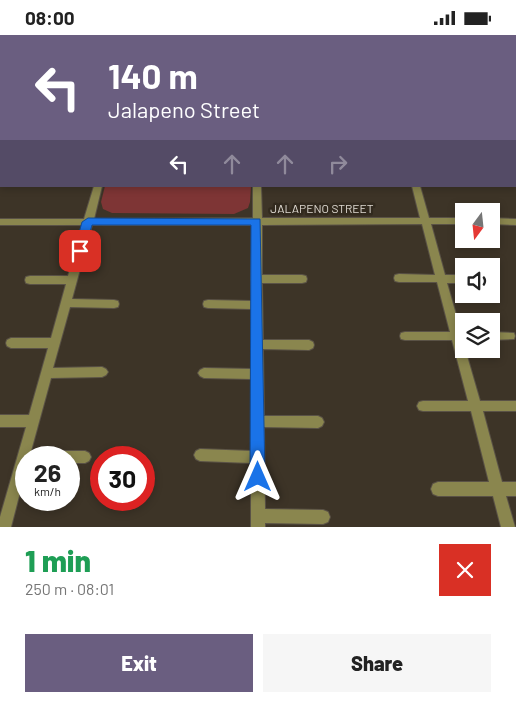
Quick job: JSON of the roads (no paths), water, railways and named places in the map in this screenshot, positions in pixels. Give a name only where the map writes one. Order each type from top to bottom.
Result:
[{"type":"street","points":[[26,446],[98,187]]},
{"type":"street","points":[[256,187],[258,522],[323,517]]},
{"type":"street","points":[[416,187],[440,278],[455,322]]},
{"type":"street","name":"JALAPENO STREET","points":[[0,222],[455,221]]},
{"type":"street","points":[[500,221],[516,221]]},
{"type":"street","points":[[399,278],[455,279]]},
{"type":"street","points":[[256,279],[302,279]]},
{"type":"street","points":[[30,280],[72,280]]},
{"type":"street","points":[[65,303],[114,304]]},
{"type":"street","points":[[208,304],[256,305]]},
{"type":"street","points":[[405,336],[455,336]]},
{"type":"street","points":[[500,336],[510,336]]},
{"type":"street","points":[[11,343],[54,343]]},
{"type":"street","points":[[257,344],[309,345]]},
{"type":"street","points":[[465,358],[475,406],[508,527]]},
{"type":"street","points":[[46,373],[102,372]]},
{"type":"street","points":[[204,373],[257,374]]},
{"type":"street","points":[[423,406],[516,406]]},
{"type":"street","points":[[0,421],[33,421]]},
{"type":"street","points":[[257,421],[318,422]]},
{"type":"street","points":[[200,455],[257,457]]},
{"type":"street","points":[[80,457],[85,457]]},
{"type":"street","points":[[4,520],[15,484]]},
{"type":"street","points":[[438,489],[516,489]]}]
